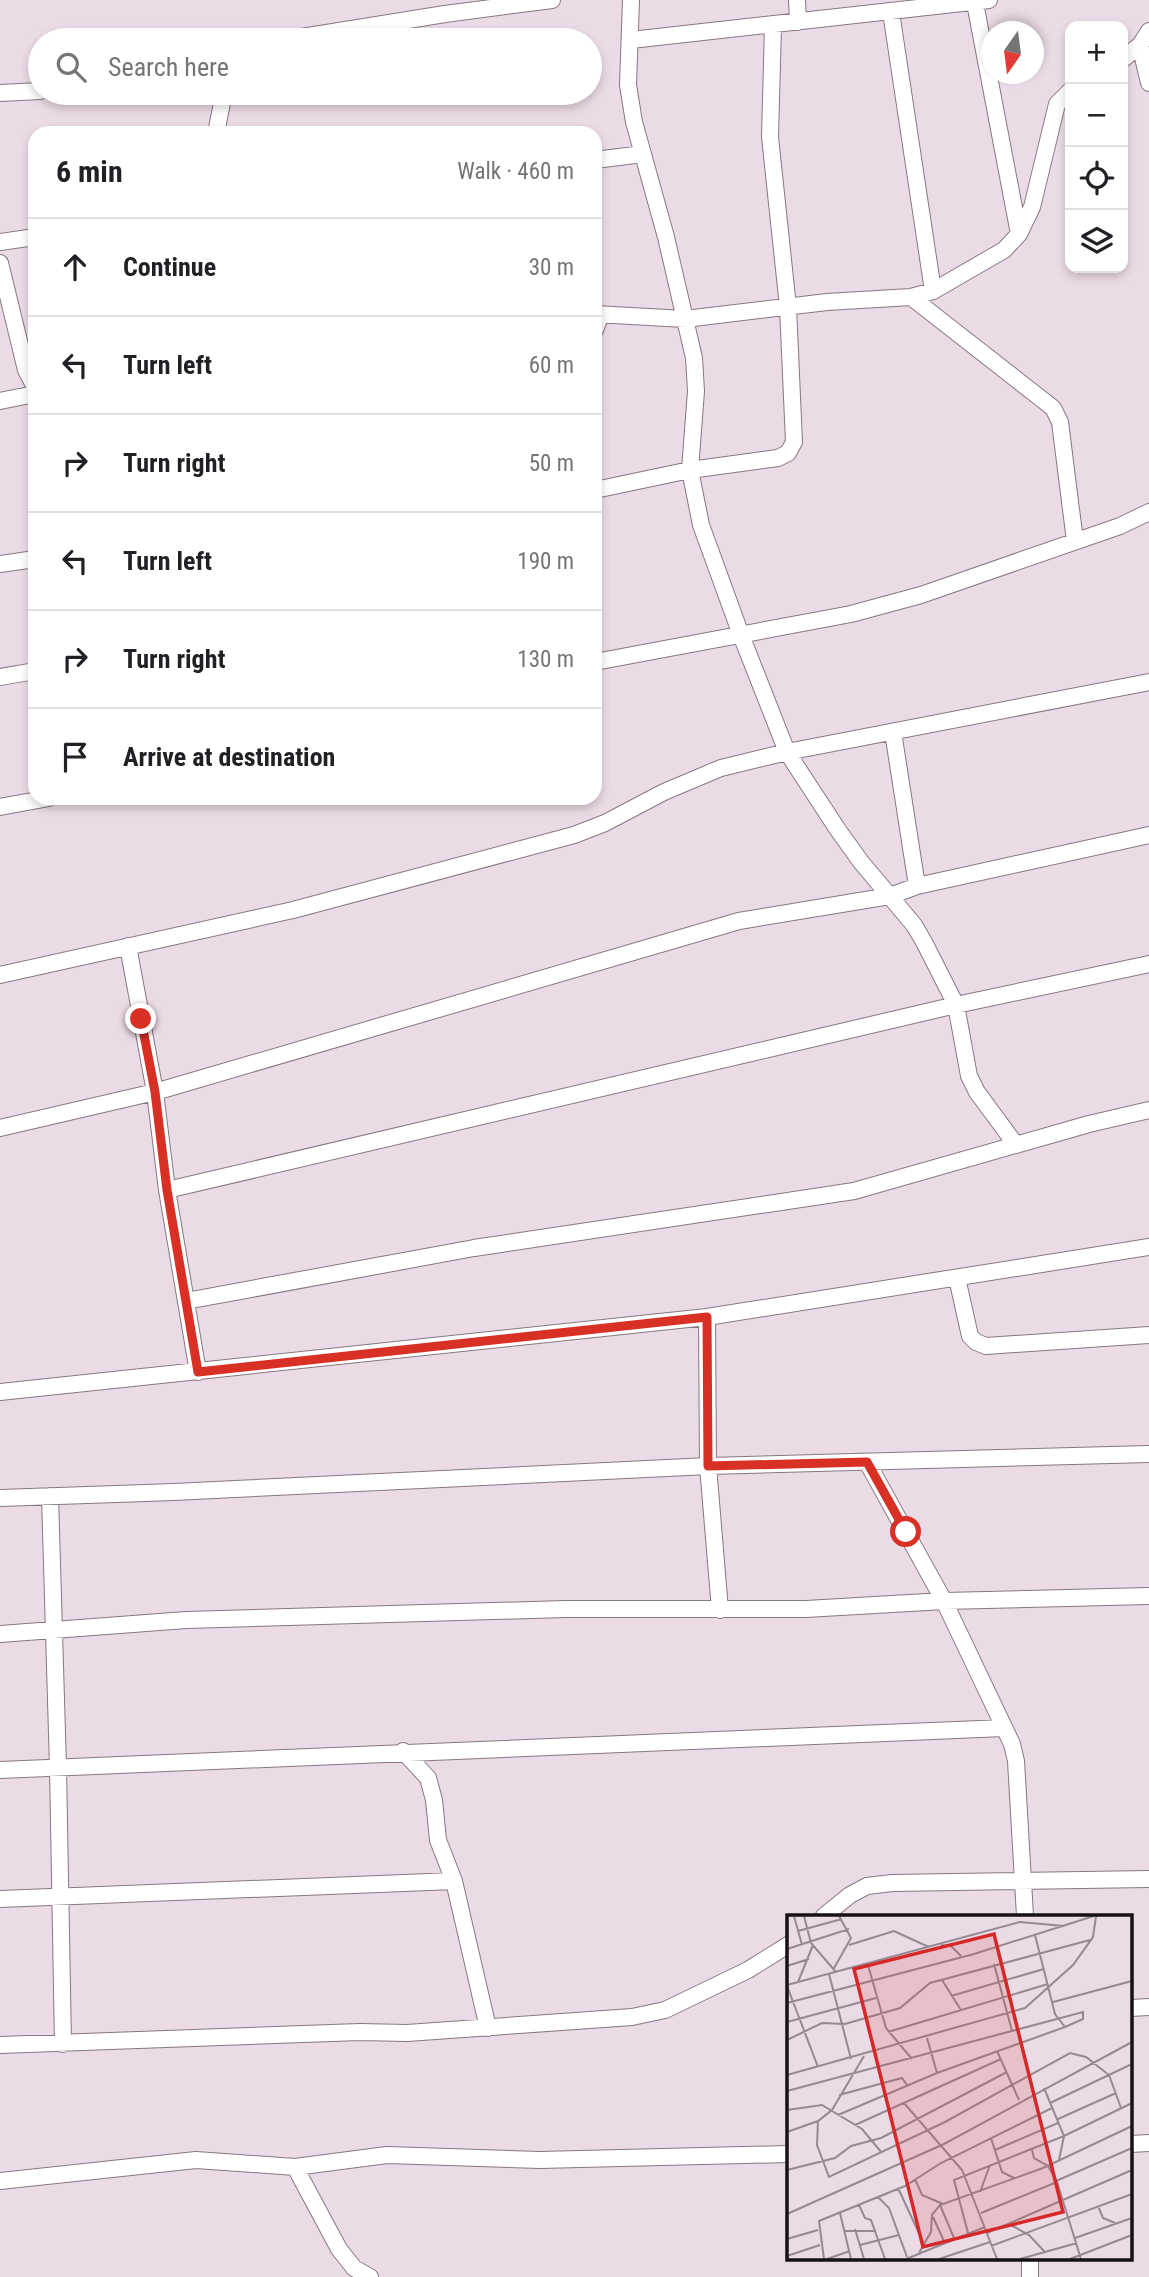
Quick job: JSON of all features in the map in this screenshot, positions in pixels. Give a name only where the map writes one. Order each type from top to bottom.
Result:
[{"type":"street","points":[[430,0],[445,14]]},
{"type":"street","points":[[358,28],[552,0]]},
{"type":"street","points":[[631,0],[628,85],[634,122],[667,237],[694,358],[696,391],[690,470],[701,525],[788,752],[838,830],[924,942],[956,1005],[970,1076],[977,1092],[1016,1145]]},
{"type":"street","points":[[797,0],[798,22]]},
{"type":"street","points":[[631,40],[982,1],[1019,234]]},
{"type":"street","points":[[891,12],[933,291]]},
{"type":"street","points":[[602,489],[690,470],[778,458],[788,453],[794,442],[788,307],[770,137],[773,25]]},
{"type":"street","points":[[1128,54],[1145,38]]},
{"type":"street","points":[[1145,38],[1149,83]]},
{"type":"street","points":[[0,93],[28,92]]},
{"type":"street","points":[[602,314],[685,319],[827,302],[911,298],[933,291],[1004,250],[1019,234],[1032,207],[1057,104],[1065,96]]},
{"type":"street","points":[[217,126],[222,105]]},
{"type":"street","points":[[602,159],[643,154]]},
{"type":"street","points":[[0,242],[28,238]]},
{"type":"street","points":[[0,263],[28,374]]},
{"type":"street","points":[[911,298],[1053,408],[1060,422],[1075,541]]},
{"type":"street","points":[[0,401],[28,395]]},
{"type":"street","points":[[602,661],[851,614],[910,598],[1120,526],[1149,512]]},
{"type":"street","points":[[0,564],[28,560]]},
{"type":"street","points":[[0,677],[28,672]]},
{"type":"street","points":[[0,975],[293,910],[574,835],[721,768],[788,752],[1149,682]]},
{"type":"street","points":[[893,732],[917,886]]},
{"type":"street","points":[[0,807],[28,802]]},
{"type":"street","points":[[0,1128],[155,1092],[739,921],[890,896],[917,886],[1149,835]]},
{"type":"street","points":[[128,947],[155,1092],[167,1190],[198,1372]]},
{"type":"street","points":[[167,1190],[956,1005],[1149,964]]},
{"type":"street","points":[[186,1301],[474,1248],[854,1191],[1149,1110]]},
{"type":"street","points":[[0,1392],[707,1317],[1149,1247]]},
{"type":"street","points":[[957,1278],[970,1336],[986,1346],[1149,1335]]},
{"type":"street","points":[[707,1317],[708,1466],[720,1610]]},
{"type":"street","points":[[0,1498],[187,1492],[708,1466],[1149,1454]]},
{"type":"street","points":[[867,1462],[944,1601],[1012,1744],[1016,1761],[1025,1915]]},
{"type":"street","points":[[50,1496],[63,2043]]},
{"type":"street","points":[[0,1634],[213,1619],[565,1609],[806,1609],[944,1601],[1149,1596]]},
{"type":"street","points":[[0,1770],[403,1751],[1003,1728]]},
{"type":"street","points":[[403,1751],[428,1778],[434,1800],[438,1840],[454,1881],[488,2028]]},
{"type":"street","points":[[825,1915],[850,1895],[867,1886],[892,1883],[1149,1878]]},
{"type":"street","points":[[0,1899],[454,1881]]},
{"type":"street","points":[[0,2045],[360,2032],[407,2033],[632,2017],[664,2011],[748,1970],[787,1946]]},
{"type":"street","points":[[0,2181],[196,2160],[295,2167],[387,2155],[540,2160],[787,2154]]},
{"type":"street","points":[[295,2167],[339,2249],[354,2268],[370,2277]]},
{"type":"route","points":[[141,1019],[155,1092],[167,1190],[198,1372],[707,1317],[708,1466],[867,1462],[906,1532]]}]
